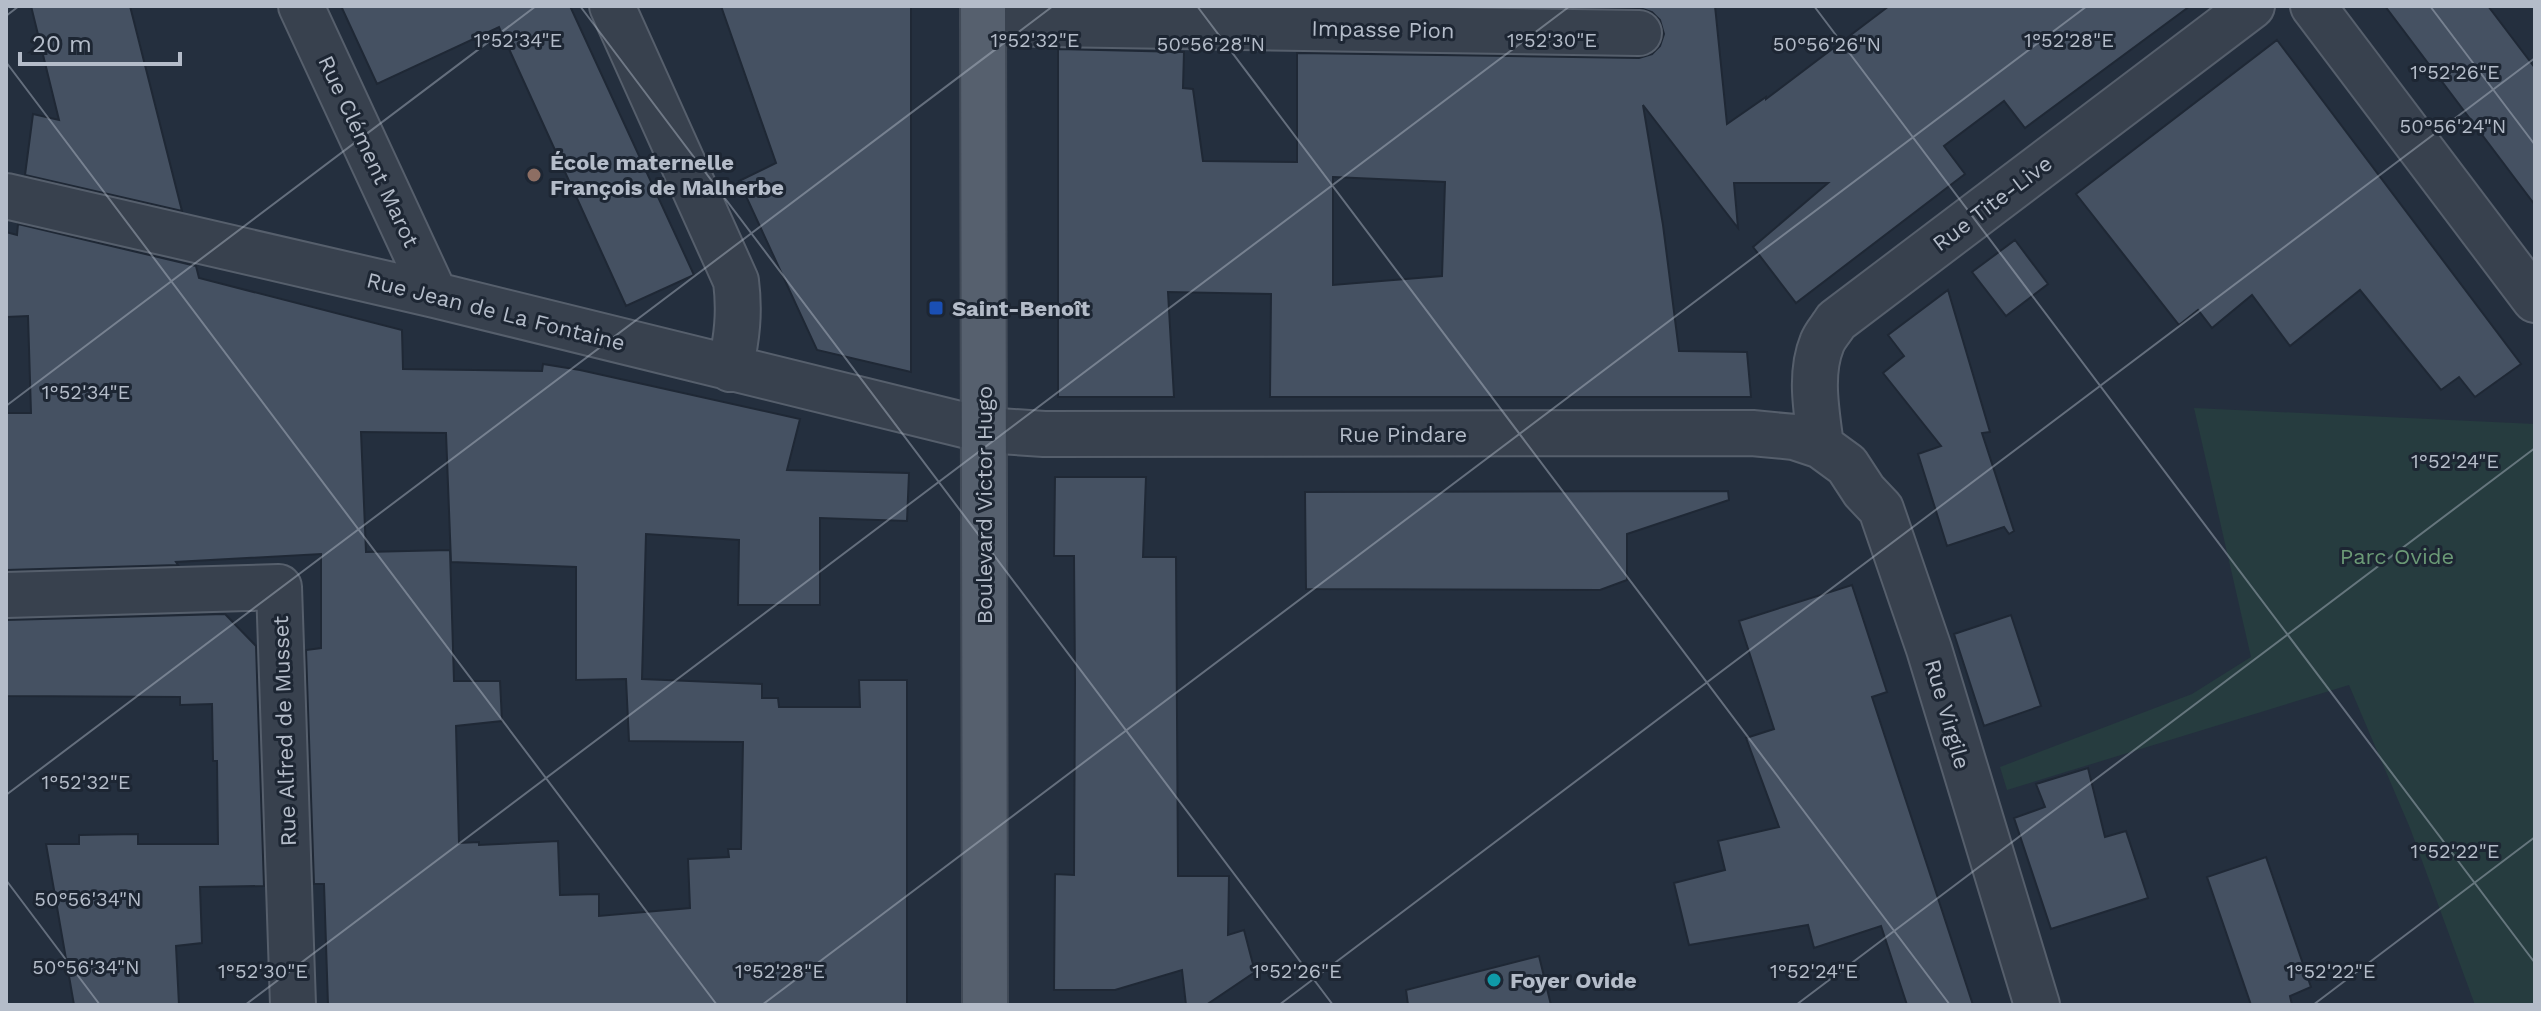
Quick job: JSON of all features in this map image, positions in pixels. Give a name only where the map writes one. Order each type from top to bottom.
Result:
[{"type":"main road","name":"Boulevard Victor Hugo","points":[[983,15],[985,1005]]},
{"type":"street","name":"Rue Clément Marot","points":[[301,6],[435,295]]},
{"type":"street","points":[[612,6],[736,281],[740,308],[730,369]]},
{"type":"street","name":"Rue Tite-Live","points":[[1821,446],[1815,373],[1822,342],[1836,321],[2252,6]]},
{"type":"street","points":[[2313,6],[2535,300]]},
{"type":"street","name":"Impasse Pion","points":[[983,15],[1639,33]]},
{"type":"street","name":"Rue Jean de La Fontaine","points":[[6,196],[435,295],[984,430]]},
{"type":"street","name":"Rue Pindare","points":[[984,430],[1044,434],[1752,433],[1794,437],[1821,446]]},
{"type":"street","name":"Rue Virgile","points":[[1821,446],[1847,465],[1864,491],[1881,509],[1929,649],[2037,1005]]},
{"type":"street","name":"Rue Alfred de Musset","points":[[6,595],[279,587],[293,1005]]},
{"type":"green space","name":"Parc Ovide","points":[[2194,408],[2535,424],[2535,1005],[2475,1005],[2410,828],[2349,685],[2007,790],[2000,767],[2192,694],[2251,657]]},
{"type":"building","points":[[31,6],[130,6],[182,211],[25,175],[33,114],[59,120]]},
{"type":"building","points":[[341,6],[570,6],[694,275],[626,306],[499,27],[377,84]]},
{"type":"building","points":[[721,6],[911,6],[911,372],[817,350],[739,181],[776,163]]},
{"type":"building","points":[[1508,6],[1715,6],[1727,124],[1766,99],[1889,6],[2190,6],[2025,128],[2004,101],[1944,146],[1965,174],[1796,303],[1753,247],[1828,183],[1734,183],[1738,228],[1643,105],[1663,225],[1679,351],[1747,352],[1751,397],[1270,397],[1271,294],[1168,292],[1174,397],[1058,397],[1058,49],[1184,52],[1183,88],[1193,89],[1203,161],[1297,162],[1297,53],[1639,58],[1652,54],[1660,46],[1664,34],[1660,20],[1652,12],[1640,8]],"holes":[[[1333,177],[1445,182],[1442,276],[1333,285]]]},
{"type":"building","points":[[2385,6],[2488,6],[2535,68],[2535,205]]},
{"type":"building","points":[[2277,40],[2521,364],[2475,397],[2459,377],[2441,390],[2360,290],[2290,346],[2252,295],[2212,328],[2198,310],[2179,325],[2076,194]]},
{"type":"building","points":[[18,224],[196,266],[199,278],[402,330],[403,369],[542,371],[543,364],[580,370],[800,419],[787,470],[909,473],[907,521],[820,518],[820,605],[738,605],[739,540],[646,534],[642,679],[762,684],[762,698],[778,698],[779,707],[860,707],[859,680],[907,680],[907,1005],[328,1005],[324,884],[314,884],[306,650],[321,648],[321,554],[176,562],[178,565],[6,570],[6,413],[31,413],[28,316],[6,317],[6,232],[17,235]],"holes":[[[361,432],[446,433],[451,562],[576,567],[576,680],[626,679],[629,741],[743,742],[741,849],[728,849],[729,857],[688,859],[690,908],[599,916],[599,894],[560,895],[558,841],[479,845],[479,842],[459,843],[456,726],[502,721],[500,681],[454,681],[450,550],[366,552]]]},
{"type":"building","points":[[2015,240],[2048,284],[2006,316],[1972,272]]},
{"type":"building","points":[[1948,290],[1990,432],[1982,433],[2014,531],[2009,534],[2004,527],[1947,546],[1918,454],[1941,446],[1883,373],[1904,356],[1888,335]]},
{"type":"building","points":[[1055,477],[1146,477],[1143,557],[1176,557],[1178,876],[1229,876],[1228,935],[1244,930],[1255,972],[1206,1005],[1186,1005],[1182,970],[1115,990],[1054,990],[1055,874],[1074,875],[1075,682],[1074,556],[1054,556]]},
{"type":"building","points":[[1728,491],[1729,500],[1627,534],[1627,580],[1600,590],[1306,589],[1305,492]]},
{"type":"building","points":[[1852,585],[1887,692],[1872,697],[1973,1005],[1907,1005],[1881,926],[1814,948],[1808,925],[1689,945],[1674,883],[1725,870],[1718,841],[1779,827],[1746,738],[1774,729],[1739,621]]},
{"type":"building","points":[[225,614],[256,646],[264,886],[200,887],[202,943],[176,946],[179,1005],[74,1005],[46,844],[79,844],[79,835],[138,834],[138,844],[218,844],[217,761],[213,761],[212,704],[180,705],[180,697],[6,696],[6,620]]},
{"type":"building","points":[[2011,615],[2041,706],[1984,726],[1954,634]]},
{"type":"building","points":[[2088,768],[2105,837],[2126,831],[2148,898],[2051,929],[2014,818],[2045,807],[2036,784]]},
{"type":"building","points":[[2266,857],[2311,987],[2290,996],[2292,1005],[2251,1005],[2207,877]]},
{"type":"building","name":"Foyer Ovide","points":[[1539,956],[1551,1005],[1408,1005],[1406,990]]},
{"type":"place","name":"École maternelle François de Malherbe","points":[[534,175]]},
{"type":"place","name":"Saint-Benoît","points":[[936,308]]},
{"type":"place","name":"Foyer Ovide","points":[[1494,980]]}]
